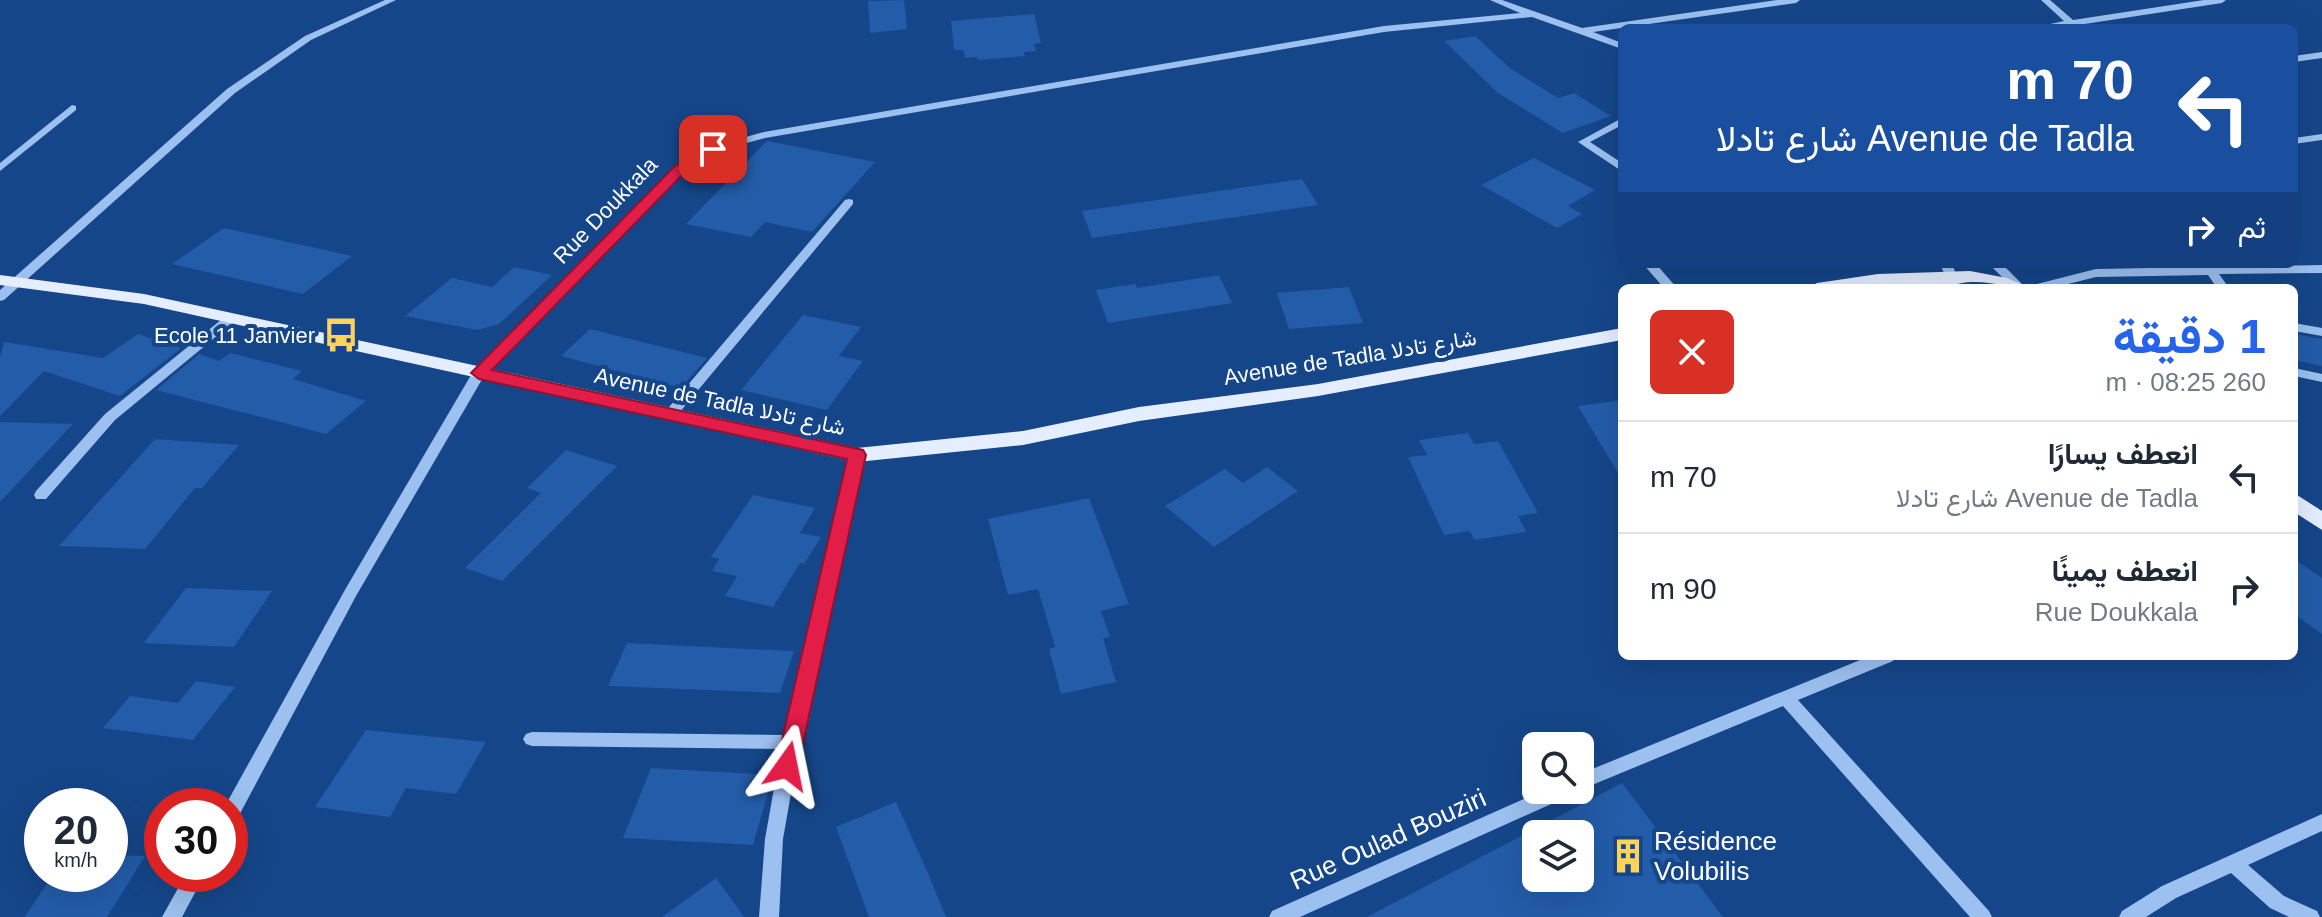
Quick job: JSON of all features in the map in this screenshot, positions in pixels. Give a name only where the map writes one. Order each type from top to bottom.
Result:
[{"type":"main road","points":[[1844,284],[1878,279],[1981,277],[2006,284]]},
{"type":"main road","name":"Avenue de Tadla شارع تادلا","points":[[4,289],[50,287],[144,299],[857,455],[1023,438],[1139,414],[1318,390],[1618,335]]},
{"type":"main road","points":[[2298,504],[2322,522]]},
{"type":"street","points":[[4,289],[241,84],[308,38],[392,0]]},
{"type":"street","points":[[1494,0],[1618,44]]},
{"type":"street","points":[[1630,24],[1796,0]]},
{"type":"street","points":[[2045,0],[2072,24]]},
{"type":"street","points":[[2085,24],[2222,0]]},
{"type":"street","name":"Rue Doukkala","points":[[245,788],[351,592],[479,373],[679,170],[713,149],[764,135],[1384,29],[1533,14]]},
{"type":"street","points":[[1582,31],[1618,26]]},
{"type":"street","points":[[2298,58],[2322,55]]},
{"type":"street","points":[[0,168],[72,108]]},
{"type":"street","points":[[1618,123],[1583,142],[1618,166]]},
{"type":"street","points":[[2298,140],[2322,137]]},
{"type":"street","points":[[669,416],[849,202]]},
{"type":"street","points":[[1653,268],[1667,284]]},
{"type":"street","points":[[1999,268],[2017,284]]},
{"type":"street","points":[[2053,284],[2096,273],[2322,269]]},
{"type":"street","points":[[2211,271],[2220,284]]},
{"type":"street","points":[[41,495],[110,417],[231,318]]},
{"type":"street","points":[[2298,328],[2322,332]]},
{"type":"street","points":[[2298,373],[2322,378]]},
{"type":"street","points":[[769,917],[774,839],[791,742],[857,455]]},
{"type":"street","points":[[1594,776],[1877,660]]},
{"type":"street","points":[[1786,698],[1982,917]]},
{"type":"street","points":[[532,739],[791,742]]},
{"type":"street","name":"Rue Oulad Bouziri","points":[[1279,917],[1532,804]]},
{"type":"street","points":[[2129,917],[2169,892],[2322,822]]},
{"type":"street","points":[[2232,862],[2277,902],[2310,917]]},
{"type":"street","points":[[172,917],[186,892]]},
{"type":"building","points":[[904,0],[907,29],[870,33],[868,1]]},
{"type":"building","points":[[1034,14],[1041,43],[1034,44],[1036,51],[1024,52],[1025,56],[978,60],[977,57],[965,58],[963,50],[954,50],[951,21]]},
{"type":"building","points":[[1475,36],[1511,69],[1558,98],[1574,93],[1611,116],[1563,133],[1498,93],[1444,41]]},
{"type":"building","points":[[767,141],[875,162],[812,232],[765,222],[751,237],[686,224]]},
{"type":"building","points":[[1534,158],[1595,190],[1568,206],[1582,214],[1557,228],[1481,185]]},
{"type":"building","points":[[1302,179],[1318,205],[1092,238],[1082,211]]},
{"type":"building","points":[[224,228],[352,256],[303,294],[172,264]]},
{"type":"building","points":[[514,267],[552,275],[499,324],[477,330],[405,316],[452,278],[492,287]]},
{"type":"building","points":[[1219,275],[1232,303],[1108,323],[1096,290],[1135,284],[1137,288]]},
{"type":"building","points":[[1349,287],[1363,323],[1289,329],[1277,293]]},
{"type":"building","points":[[803,315],[861,327],[839,356],[863,361],[827,410],[741,390]]},
{"type":"building","points":[[590,329],[707,358],[681,388],[561,356]]},
{"type":"building","points":[[138,334],[181,348],[120,396],[44,371],[0,416],[0,357],[4,342],[103,358]]},
{"type":"building","points":[[2298,335],[2322,339],[2322,366],[2298,361]]},
{"type":"building","points":[[230,353],[302,371],[293,379],[366,401],[326,434],[156,390],[199,354],[219,361]]},
{"type":"building","points":[[1618,401],[1618,473],[1578,406]]},
{"type":"building","points":[[0,422],[73,424],[0,502]]},
{"type":"building","points":[[1468,433],[1474,444],[1498,441],[1538,513],[1518,516],[1526,532],[1474,540],[1470,531],[1444,535],[1408,457],[1427,455],[1419,440]]},
{"type":"building","points":[[155,439],[239,445],[202,488],[195,488],[145,549],[59,546]]},
{"type":"building","points":[[566,450],[617,466],[502,581],[465,568],[541,493],[527,488]]},
{"type":"building","points":[[1267,467],[1298,491],[1214,547],[1165,506],[1225,469],[1243,483]]},
{"type":"building","points":[[753,495],[815,508],[800,533],[821,537],[804,564],[800,563],[773,607],[725,596],[737,576],[712,571],[719,559],[711,557]]},
{"type":"building","points":[[1089,498],[1129,604],[1101,611],[1110,637],[1103,638],[1116,682],[1061,694],[1049,649],[1055,647],[1038,589],[1008,595],[988,519]]},
{"type":"building","points":[[2298,562],[2322,578],[2322,634],[2298,617]]},
{"type":"building","points":[[186,588],[272,591],[234,647],[144,643]]},
{"type":"building","points":[[627,643],[794,651],[780,693],[608,686]]},
{"type":"building","points":[[196,681],[235,687],[193,740],[103,728],[130,696],[178,703]]},
{"type":"building","points":[[366,730],[486,742],[456,794],[406,788],[390,817],[315,807]]},
{"type":"building","points":[[651,768],[773,775],[753,845],[623,838]]},
{"type":"building","name":"Résidence Volubilis","points":[[1622,783],[1723,917],[1367,917],[1522,836],[1522,892],[1594,892],[1594,820],[1552,820],[1582,804],[1594,804],[1594,798]]},
{"type":"building","points":[[896,802],[946,917],[869,917],[836,827]]},
{"type":"building","points":[[128,856],[144,858],[128,883]]},
{"type":"building","points":[[716,878],[744,917],[662,917]]},
{"type":"building","points":[[41,892],[123,892],[107,917],[25,917]]},
{"type":"place","name":"Ecole 11 Janvier","points":[[341,335]]},
{"type":"place","name":"Résidence Volubilis","points":[[1628,856]]},
{"type":"route","points":[[713,149],[679,170],[479,373],[857,455],[787,766]]}]
